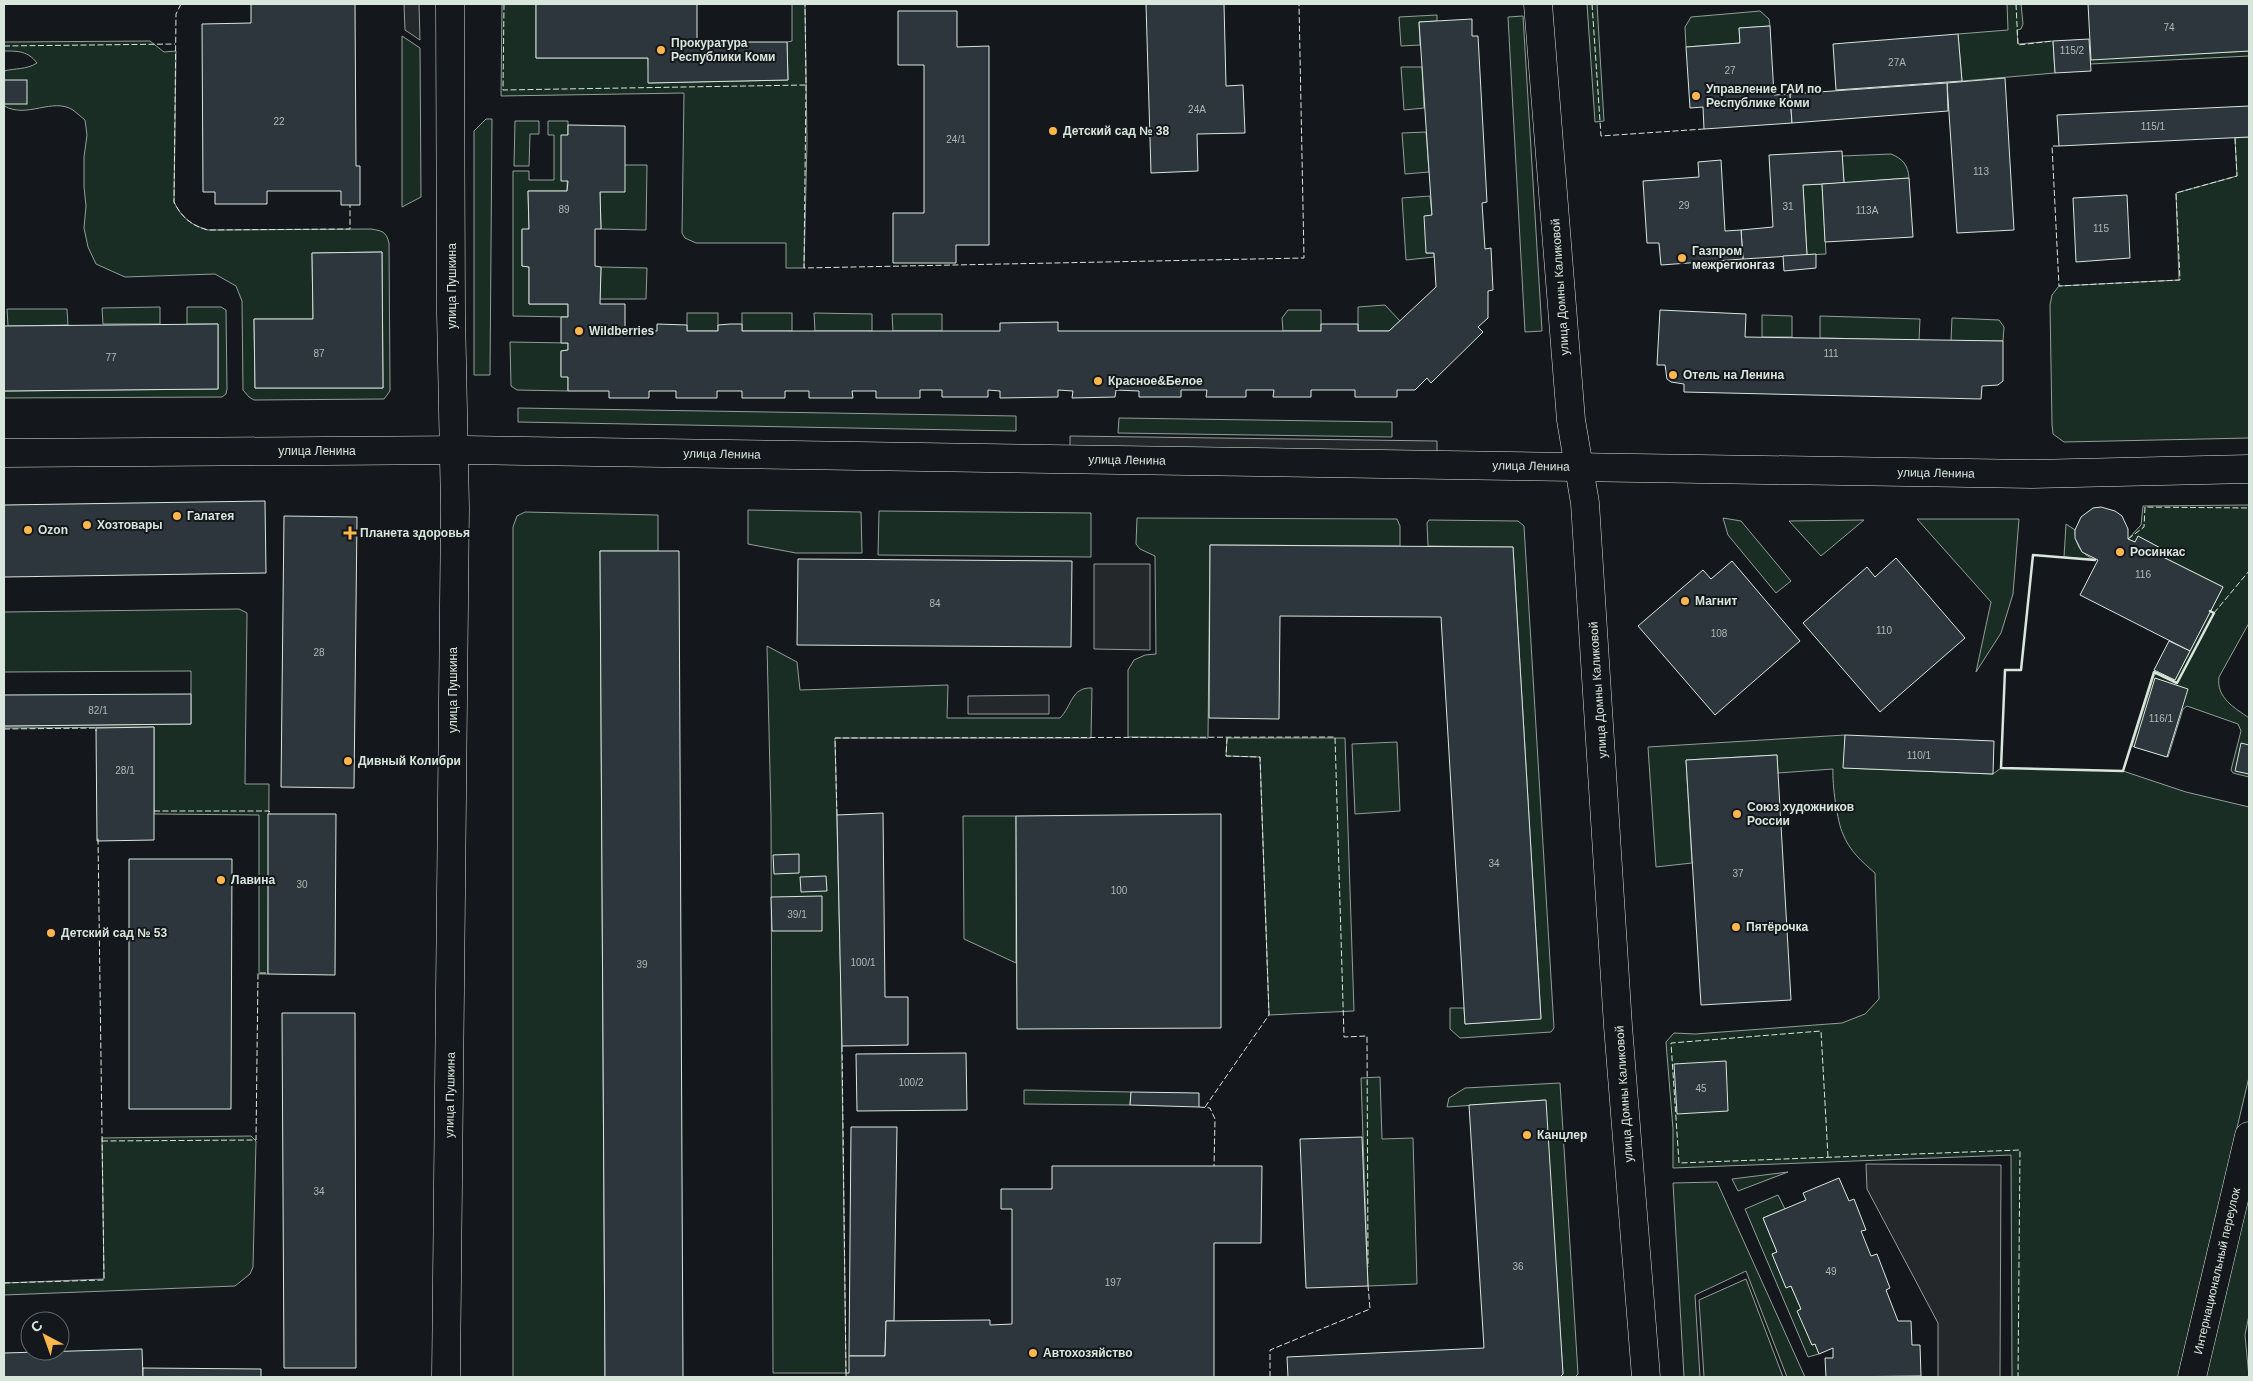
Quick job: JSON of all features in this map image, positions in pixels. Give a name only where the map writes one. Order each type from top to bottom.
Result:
[{"type":"street","name":"улица Пушкина","points":[[446,1377],[454,450],[451,313],[450,4]]},
{"type":"street","name":"улица Домны Каликовой","points":[[1538,4],[1571,420],[1586,513],[1618,1026],[1646,1377]]},
{"type":"street","name":"улица Ленина","points":[[4,453],[454,450],[2032,474],[2249,470]]},
{"type":"street","name":"Интернациональный переулок","points":[[2192,1377],[2249,1136]]},
{"type":"green space","points":[[502,4],[536,4],[536,58],[648,58],[649,83],[788,80],[787,42],[792,41],[792,4],[805,4],[807,142],[804,268],[786,268],[786,243],[696,243],[685,238],[682,233],[684,93],[501,96]]},
{"type":"green space","points":[[1587,4],[1597,4],[1604,121],[1595,122]]},
{"type":"green space","points":[[2007,4],[2021,4],[2023,24],[2021,29],[2017,30],[2018,44],[2053,41],[2055,73],[1962,81],[1958,34],[2008,30]]},
{"type":"green space","points":[[1760,11],[1769,19],[1770,26],[1739,28],[1740,43],[1686,47],[1685,27],[1691,17]]},
{"type":"green space","points":[[1437,15],[1437,21],[1419,22],[1420,45],[1401,46],[1399,17]]},
{"type":"green space","points":[[1523,16],[1542,331],[1525,332],[1508,17]]},
{"type":"green space","points":[[402,36],[420,48],[421,197],[402,207]]},
{"type":"green space","points":[[150,41],[164,52],[176,51],[174,202],[180,212],[197,226],[208,230],[371,229],[385,234],[389,243],[390,391],[384,399],[254,400],[243,390],[242,301],[236,286],[215,274],[125,277],[96,264],[88,247],[84,228],[86,206],[84,157],[87,135],[85,120],[73,110],[65,107],[48,106],[22,110],[4,106],[4,71],[25,68],[37,63],[30,56],[22,52],[4,51],[4,42]],"holes":[[[382,252],[383,388],[255,388],[254,319],[313,319],[312,253]]]},
{"type":"green space","points":[[2249,51],[2249,56],[2090,64],[2090,59]]},
{"type":"green space","points":[[1401,67],[1422,67],[1424,108],[1404,110]]},
{"type":"green space","points":[[486,119],[492,119],[490,375],[474,375],[474,131]]},
{"type":"green space","points":[[515,121],[539,121],[539,134],[530,134],[529,166],[514,166]]},
{"type":"green space","points":[[548,121],[568,121],[567,191],[528,191],[529,229],[522,230],[522,266],[529,267],[529,304],[568,304],[568,317],[513,316],[513,171],[529,171],[529,180],[554,180],[554,135],[548,135]]},
{"type":"green space","points":[[1426,132],[1429,172],[1405,174],[1402,133]]},
{"type":"green space","points":[[2249,137],[2249,438],[2064,442],[2053,434],[2052,424],[2050,305],[2052,295],[2059,286],[2179,280],[2176,193],[2237,176],[2235,138]]},
{"type":"green space","points":[[1891,154],[1904,163],[1909,178],[1844,183],[1842,156]]},
{"type":"green space","points":[[625,165],[647,165],[646,230],[601,229],[600,192]]},
{"type":"green space","points":[[1822,184],[1826,254],[1807,255],[1803,185]]},
{"type":"green space","points":[[1430,196],[1432,215],[1426,253],[1434,253],[1434,257],[1406,260],[1402,198]]},
{"type":"green space","points":[[601,267],[647,268],[646,299],[600,299]]},
{"type":"green space","points":[[1385,305],[1400,321],[1389,331],[1358,331],[1358,307]]},
{"type":"green space","points":[[160,307],[160,324],[103,324],[102,308]]},
{"type":"green space","points":[[187,307],[221,307],[226,310],[227,389],[226,394],[222,397],[4,398],[4,391],[218,389],[218,324],[187,324]]},
{"type":"green space","points":[[7,309],[67,309],[68,325],[8,326]]},
{"type":"green space","points":[[1288,310],[1321,310],[1321,331],[1283,331],[1282,318]]},
{"type":"green space","points":[[687,313],[718,313],[718,331],[687,331]]},
{"type":"green space","points":[[742,313],[792,313],[792,331],[742,331]]},
{"type":"green space","points":[[814,313],[872,314],[872,331],[815,331]]},
{"type":"green space","points":[[892,314],[942,314],[942,331],[893,331]]},
{"type":"green space","points":[[1762,315],[1792,316],[1792,337],[1762,337]]},
{"type":"green space","points":[[1820,316],[1920,319],[1919,340],[1820,338]]},
{"type":"green space","points":[[1952,318],[1999,320],[2004,327],[2003,341],[1951,341]]},
{"type":"green space","points":[[510,342],[568,343],[568,350],[561,351],[561,376],[568,377],[568,391],[517,390],[511,386]]},
{"type":"green space","points":[[518,408],[1016,416],[1016,431],[518,422]]},
{"type":"green space","points":[[1119,418],[1392,422],[1392,437],[1118,433]]},
{"type":"green space","points":[[2249,505],[2249,623],[2219,677],[2219,684],[2223,697],[2249,718],[2249,777],[2233,773],[2231,770],[2241,731],[2238,724],[2187,706],[2183,709],[2168,757],[2132,746],[2154,676],[2157,673],[2175,680],[2223,587],[2163,557],[2166,551],[2139,537],[2135,542],[2128,539],[2141,525],[2143,506]]},
{"type":"green space","points":[[748,510],[861,512],[862,553],[796,553],[748,544]]},
{"type":"green space","points":[[879,511],[1091,513],[1091,557],[878,555]]},
{"type":"green space","points":[[525,512],[658,515],[658,551],[600,551],[605,1377],[513,1377],[513,527],[517,516]]},
{"type":"green space","points":[[1137,518],[1397,519],[1400,526],[1400,546],[1210,545],[1208,738],[1128,737],[1128,670],[1134,660],[1145,655],[1156,654],[1155,556],[1140,549],[1136,544]]},
{"type":"green space","points":[[1723,518],[1741,521],[1791,581],[1776,593],[1728,535]]},
{"type":"green space","points":[[1917,519],[2019,519],[2013,594],[2001,633],[1976,672],[1991,602]]},
{"type":"green space","points":[[1429,520],[1518,521],[1524,526],[1554,1028],[1551,1032],[1460,1038],[1450,1029],[1450,1008],[1464,1008],[1465,1024],[1541,1018],[1513,547],[1428,546],[1427,523]]},
{"type":"green space","points":[[1864,520],[1821,556],[1789,521]]},
{"type":"green space","points":[[2066,524],[2075,530],[2076,540],[2083,552],[2095,560],[2064,557]]},
{"type":"green space","points":[[239,609],[247,613],[245,784],[269,784],[268,974],[259,974],[259,815],[154,814],[154,727],[4,728],[4,695],[5,726],[191,724],[191,671],[4,672],[4,612]]},
{"type":"green space","points":[[767,646],[797,662],[800,690],[948,685],[947,718],[1060,718],[1076,694],[1085,689],[1092,688],[1091,738],[835,738],[841,996],[846,1373],[773,1373],[771,816]]},
{"type":"green space","points":[[1845,735],[1844,768],[1993,774],[2001,768],[2123,771],[2186,792],[2249,807],[2249,1077],[2178,1377],[2012,1377],[2011,1155],[1673,1168],[1673,1129],[1666,1042],[1674,1033],[1695,1034],[1842,1023],[1865,1014],[1879,999],[1875,873],[1852,850],[1843,834],[1835,802],[1833,769],[1778,773],[1777,755],[1686,760],[1692,863],[1656,867],[1648,747]]},
{"type":"green space","points":[[1227,738],[1345,738],[1354,1011],[1269,1015],[1260,757],[1226,756]]},
{"type":"green space","points":[[1397,742],[1400,811],[1355,814],[1352,744]]},
{"type":"green space","points":[[963,816],[1016,816],[1016,963],[964,939]]},
{"type":"green space","points":[[1380,1077],[1382,1139],[1413,1138],[1417,1284],[1368,1286],[1361,1078]]},
{"type":"green space","points":[[1560,1083],[1578,1374],[1575,1377],[1560,1377],[1563,1374],[1545,1100],[1447,1107],[1449,1098],[1465,1088]]},
{"type":"green space","points":[[1024,1090],[1131,1092],[1130,1105],[1024,1104]]},
{"type":"green space","points":[[251,1136],[256,1141],[253,1267],[250,1274],[235,1286],[4,1295],[4,1283],[104,1279],[102,1138]]},
{"type":"green space","points":[[1788,1172],[1738,1191],[1732,1179]]},
{"type":"green space","points":[[1717,1182],[1805,1377],[1787,1377],[1746,1271],[1695,1295],[1700,1377],[1684,1377],[1673,1183]]},
{"type":"green space","points":[[2249,1186],[2249,1315],[2245,1335],[2249,1377],[2205,1377]]},
{"type":"green space","points":[[1778,1195],[1785,1209],[1763,1218],[1777,1252],[1772,1254],[1786,1287],[1791,1286],[1801,1309],[1798,1311],[1812,1345],[1815,1344],[1819,1354],[1808,1357],[1745,1209]]},
{"type":"green space","points":[[1746,1279],[1783,1377],[1704,1377],[1699,1300]]},
{"type":"shaded area","points":[[404,4],[419,4],[420,40],[405,30]]},
{"type":"shaded area","points":[[1070,436],[1437,441],[1437,453],[1070,448]]},
{"type":"shaded area","points":[[1094,564],[1150,564],[1150,650],[1094,649]]},
{"type":"shaded area","points":[[1049,695],[1049,714],[968,714],[968,696]]},
{"type":"shaded area","points":[[1866,1164],[2001,1165],[2000,1377],[1938,1377],[1938,1323],[1867,1189]]},
{"type":"building","points":[[251,4],[355,4],[356,166],[360,166],[360,205],[341,205],[341,191],[267,191],[267,204],[215,204],[215,192],[203,192],[202,24],[251,23]]},
{"type":"building","name":"Прокуратура Республики Коми","points":[[536,4],[697,4],[697,42],[787,42],[788,80],[648,83],[648,58],[536,58]]},
{"type":"building","points":[[1146,4],[1224,4],[1226,86],[1243,85],[1245,133],[1197,134],[1198,171],[1151,173]]},
{"type":"building","points":[[2088,4],[2249,4],[2249,51],[2091,60]]},
{"type":"building","points":[[898,11],[957,11],[957,47],[989,46],[989,245],[956,245],[956,263],[893,263],[893,213],[924,213],[924,65],[898,65]]},
{"type":"building","points":[[1472,19],[1472,36],[1478,36],[1487,202],[1482,203],[1485,249],[1491,248],[1493,290],[1488,291],[1488,318],[1478,327],[1483,332],[1431,383],[1427,378],[1415,390],[1397,390],[1397,397],[1355,397],[1355,390],[1311,390],[1311,397],[1273,397],[1274,390],[1246,390],[1246,397],[1206,397],[1207,390],[1181,390],[1181,397],[1139,397],[1139,391],[1116,390],[1115,397],[1072,398],[1073,391],[1058,390],[1058,397],[1000,398],[1000,391],[988,390],[988,397],[942,397],[942,390],[920,390],[920,398],[876,398],[876,391],[852,391],[853,398],[809,398],[809,391],[785,391],[785,398],[742,398],[742,391],[717,391],[717,398],[676,398],[676,391],[649,391],[649,398],[609,398],[609,391],[568,391],[568,377],[561,377],[561,351],[568,350],[568,343],[561,343],[561,317],[568,317],[568,304],[529,304],[529,267],[522,266],[522,229],[529,229],[528,191],[567,191],[568,181],[561,181],[561,135],[568,135],[568,125],[625,126],[625,192],[600,192],[601,229],[595,229],[595,266],[601,267],[600,304],[625,304],[625,331],[657,331],[657,324],[687,325],[687,331],[718,331],[718,325],[742,324],[742,331],[1000,331],[1000,323],[1058,322],[1058,331],[1321,331],[1321,324],[1358,324],[1358,331],[1389,331],[1436,287],[1434,253],[1426,253],[1424,216],[1432,215],[1419,22]]},
{"type":"building","points":[[1770,26],[1774,95],[1790,94],[1792,123],[1704,129],[1703,107],[1690,108],[1686,47],[1740,43],[1739,28]]},
{"type":"building","points":[[1958,34],[1962,81],[1836,90],[1833,44]]},
{"type":"building","points":[[2089,39],[2091,71],[2055,73],[2053,41]]},
{"type":"building","points":[[2005,78],[2014,230],[1957,233],[1947,83]]},
{"type":"building","points":[[4,80],[27,80],[27,104],[4,104]]},
{"type":"building","points":[[1947,83],[1948,111],[1792,123],[1790,94]]},
{"type":"building","points":[[2249,106],[2249,137],[2059,146],[2057,115]]},
{"type":"building","points":[[1842,151],[1844,183],[1803,185],[1807,255],[1743,259],[1741,230],[1773,227],[1769,155]]},
{"type":"building","points":[[1721,160],[1725,231],[1741,230],[1743,259],[1661,265],[1659,243],[1647,243],[1643,181],[1699,177],[1698,162]]},
{"type":"building","points":[[1909,178],[1913,237],[1825,242],[1822,184]]},
{"type":"building","points":[[2127,195],[2130,258],[2076,262],[2073,198]]},
{"type":"building","points":[[382,252],[383,388],[255,388],[254,319],[313,319],[312,253]]},
{"type":"building","points":[[1816,254],[1816,268],[1784,271],[1783,256]]},
{"type":"building","points":[[1660,310],[1746,314],[1745,337],[2003,341],[2003,381],[1998,385],[1982,386],[1981,399],[1684,392],[1684,384],[1671,382],[1667,379],[1665,365],[1657,365]]},
{"type":"building","points":[[218,324],[218,389],[4,391],[4,326]]},
{"type":"building","points":[[265,501],[266,573],[4,577],[4,505]]},
{"type":"building","points":[[2101,507],[2115,511],[2122,516],[2128,529],[2128,539],[2135,542],[2138,536],[2166,551],[2163,557],[2223,587],[2190,651],[2080,595],[2098,560],[2082,552],[2075,538],[2075,530],[2081,517],[2093,508]]},
{"type":"building","points":[[284,516],[357,517],[354,788],[281,787]]},
{"type":"building","points":[[1210,545],[1513,547],[1541,1019],[1465,1024],[1441,617],[1280,616],[1279,719],[1209,718]]},
{"type":"building","points":[[600,551],[679,551],[683,1377],[605,1377]]},
{"type":"building","points":[[1896,558],[1965,638],[1880,712],[1803,623],[1867,567],[1875,577]]},
{"type":"building","points":[[798,559],[1072,561],[1071,647],[797,645]]},
{"type":"building","points":[[1732,561],[1800,641],[1715,715],[1638,626],[1703,570],[1711,579]]},
{"type":"building","points":[[2169,641],[2190,651],[2175,680],[2154,670]]},
{"type":"building","points":[[2155,678],[2188,689],[2167,757],[2134,747]]},
{"type":"building","points":[[191,694],[191,724],[4,726],[4,695]]},
{"type":"building","points":[[154,727],[154,840],[97,841],[96,728]]},
{"type":"building","points":[[1845,735],[1994,741],[1993,774],[1843,768]]},
{"type":"building","points":[[2241,743],[2249,745],[2249,774],[2235,771]]},
{"type":"building","points":[[1777,755],[1791,1000],[1701,1005],[1686,760]]},
{"type":"building","points":[[883,813],[885,997],[908,997],[908,1045],[842,1046],[837,815]]},
{"type":"building","points":[[268,814],[336,814],[335,975],[268,974]]},
{"type":"building","points":[[1221,814],[1221,1028],[1017,1029],[1016,816]]},
{"type":"building","points":[[799,854],[799,873],[774,874],[773,855]]},
{"type":"building","points":[[129,859],[232,859],[231,1109],[129,1109]]},
{"type":"building","points":[[826,876],[827,891],[801,892],[800,877]]},
{"type":"building","points":[[822,896],[822,931],[772,931],[771,897]]},
{"type":"building","points":[[282,1013],[355,1013],[356,1368],[284,1368]]},
{"type":"building","points":[[966,1053],[967,1110],[857,1111],[856,1054]]},
{"type":"building","points":[[1726,1061],[1728,1111],[1677,1114],[1674,1064]]},
{"type":"building","points":[[1131,1092],[1199,1093],[1199,1107],[1130,1105]]},
{"type":"building","points":[[1546,1100],[1563,1374],[1560,1377],[1288,1377],[1287,1357],[1484,1348],[1469,1105]]},
{"type":"building","points":[[851,1127],[897,1127],[894,1321],[886,1321],[885,1356],[849,1356]]},
{"type":"building","points":[[1362,1137],[1368,1286],[1306,1288],[1300,1139]]},
{"type":"building","points":[[1052,1166],[1262,1166],[1261,1243],[1214,1243],[1214,1377],[846,1377],[846,1373],[849,1373],[849,1356],[885,1356],[886,1321],[990,1320],[990,1325],[1012,1324],[1012,1209],[1001,1209],[1001,1189],[1052,1189]]},
{"type":"building","points":[[1839,1178],[1849,1201],[1854,1199],[1866,1230],[1861,1231],[1871,1256],[1877,1254],[1890,1288],[1886,1290],[1898,1321],[1911,1321],[1912,1345],[1920,1345],[1921,1376],[1826,1377],[1825,1358],[1833,1358],[1833,1348],[1819,1354],[1815,1344],[1812,1345],[1797,1311],[1801,1309],[1791,1286],[1786,1288],[1772,1254],[1777,1252],[1763,1218],[1806,1200],[1803,1193]]},
{"type":"building","points":[[142,1349],[143,1377],[4,1377],[4,1353],[20,1353],[20,1361],[70,1361],[70,1351]]},
{"type":"building","points":[[143,1368],[261,1369],[261,1377],[143,1377]]},
{"type":"fence","points":[[181,4],[176,14],[174,202],[180,212],[192,223],[208,230],[350,229],[350,205]]},
{"type":"fence","points":[[504,4],[503,90],[806,85],[805,4]]},
{"type":"fence","points":[[806,85],[804,268],[1304,258],[1299,4]]},
{"type":"fence","points":[[1592,4],[1601,136],[1704,129]]},
{"type":"fence","points":[[2016,4],[2018,45],[2053,41]]},
{"type":"fence","points":[[4,46],[175,44]]},
{"type":"fence","points":[[2059,146],[2052,146],[2059,286],[2180,280],[2176,193],[2237,176],[2235,138]]},
{"type":"fence","points":[[2128,539],[2144,527],[2145,507],[2249,508]]},
{"type":"fence","points":[[2214,613],[2249,571]]},
{"type":"fence","points":[[4,729],[96,728],[96,731]]},
{"type":"fence","points":[[837,815],[835,738],[1335,737],[1344,1037],[1367,1036],[1368,1267]]},
{"type":"fence","points":[[1205,1107],[1269,1015],[1260,757],[1226,756],[1227,738]]},
{"type":"fence","points":[[154,811],[269,811],[271,814]]},
{"type":"fence","points":[[4,1283],[104,1280],[98,838]]},
{"type":"fence","points":[[102,1141],[256,1140],[258,973],[268,973]]},
{"type":"fence","points":[[1828,1157],[1821,1031],[1671,1043],[1679,1163],[2020,1150],[2018,1377]]},
{"type":"fence","points":[[842,1046],[846,1373]]},
{"type":"fence","points":[[1199,1107],[1210,1108],[1215,1119],[1214,1166]]},
{"type":"fence","points":[[1270,1377],[1270,1350],[1370,1309],[1368,1285]]},
{"type":"wall","points":[[2095,560],[2033,555],[2021,670],[2005,670],[2001,768],[2123,771],[2154,672],[2177,683],[2214,613],[2210,611]]},
{"type":"place","name":"Прокуратура Республики Коми","points":[[661,50]]},
{"type":"place","name":"Управление ГАИ по Республике Коми","points":[[1696,96]]},
{"type":"place","name":"Детский сад № 38","points":[[1053,131]]},
{"type":"place","name":"Газпром межрегионгаз","points":[[1682,258]]},
{"type":"place","name":"Wildberries","points":[[579,331]]},
{"type":"place","name":"Отель на Ленина","points":[[1673,375]]},
{"type":"place","name":"Красное&Белое","points":[[1098,381]]},
{"type":"place","name":"Галатея","points":[[177,516]]},
{"type":"place","name":"Хозтовары","points":[[87,525]]},
{"type":"place","name":"Ozon","points":[[28,530]]},
{"type":"place","name":"Планета здоровья","points":[[350,533]]},
{"type":"place","name":"Росинкас","points":[[2120,552]]},
{"type":"place","name":"Магнит","points":[[1685,601]]},
{"type":"place","name":"Дивный Колибри","points":[[348,761]]},
{"type":"place","name":"Союз художников России","points":[[1737,814]]},
{"type":"place","name":"Лавина","points":[[221,880]]},
{"type":"place","name":"Пятёрочка","points":[[1736,927]]},
{"type":"place","name":"Детский сад № 53","points":[[51,933]]},
{"type":"place","name":"Канцлер","points":[[1527,1135]]},
{"type":"place","name":"Автохозяйство","points":[[1033,1353]]}]
